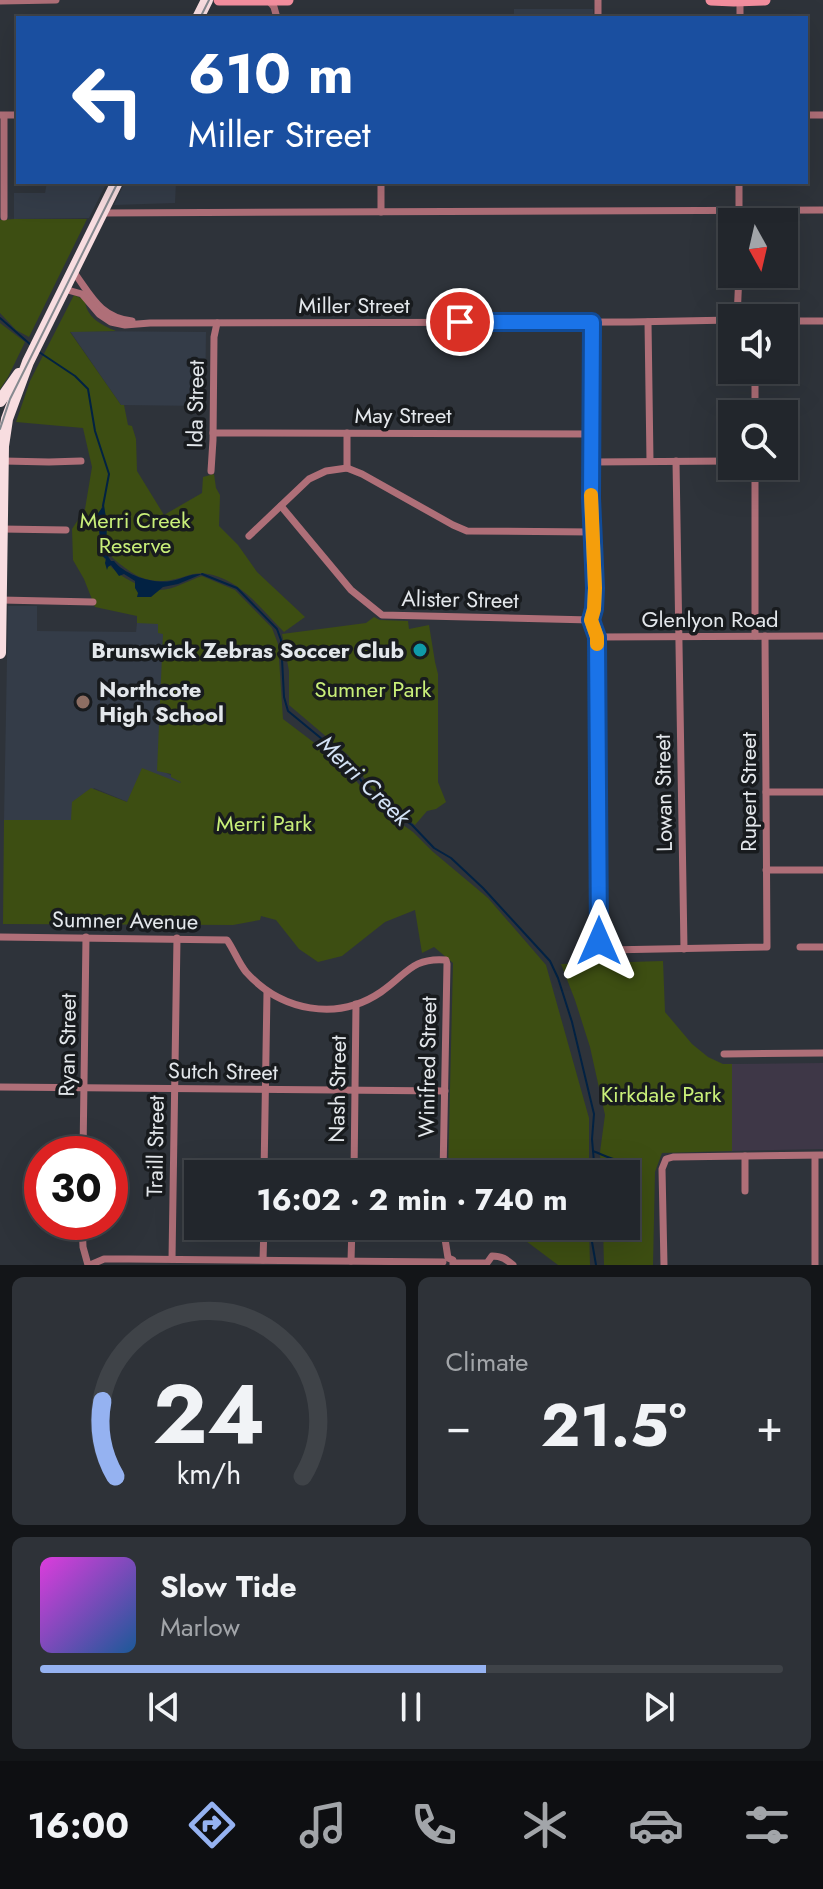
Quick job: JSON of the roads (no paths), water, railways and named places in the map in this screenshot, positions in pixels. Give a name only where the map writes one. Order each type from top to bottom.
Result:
[{"type":"highway","points":[[0,653],[4,461],[1,441],[6,409],[116,184]]},
{"type":"main road","points":[[219,0],[288,0]]},
{"type":"main road","points":[[711,0],[765,0]]},
{"type":"street","points":[[0,1],[56,0]]},
{"type":"street","points":[[2,116],[4,217]]},
{"type":"street","points":[[381,184],[381,212]]},
{"type":"street","points":[[739,184],[739,208]]},
{"type":"street","points":[[101,213],[718,210]]},
{"type":"street","points":[[798,210],[823,210]]},
{"type":"street","name":"Miller Street","points":[[73,271],[104,311],[119,319],[150,323]]},
{"type":"street","name":"Miller Street","points":[[64,289],[82,294],[99,314],[111,322],[125,325],[718,321]]},
{"type":"street","points":[[798,321],[823,321]]},
{"type":"street","points":[[592,322],[595,588],[591,620],[597,637],[599,941],[607,950],[684,949]]},
{"type":"street","points":[[648,322],[650,461]]},
{"type":"street","name":"Ida Street","points":[[211,471],[214,323]]},
{"type":"street","name":"May Street","points":[[213,433],[593,434]]},
{"type":"street","points":[[347,433],[347,468]]},
{"type":"street","points":[[4,461],[81,461]]},
{"type":"street","name":"Lowan Street","points":[[676,461],[684,949]]},
{"type":"street","points":[[592,462],[718,461]]},
{"type":"street","points":[[249,536],[309,479],[326,471],[347,468],[467,531],[592,532]]},
{"type":"street","points":[[755,480],[755,636]]},
{"type":"street","name":"Alister Street","points":[[281,506],[351,590],[382,615],[591,620]]},
{"type":"street","points":[[2,529],[66,530]]},
{"type":"street","points":[[0,600],[93,602]]},
{"type":"street","name":"Rupert Street","points":[[684,949],[767,947],[765,636]]},
{"type":"street","name":"Glenlyon Road","points":[[597,637],[823,636]]},
{"type":"street","points":[[766,792],[823,792]]},
{"type":"street","points":[[766,870],[823,870]]},
{"type":"street","name":"Sumner Avenue","points":[[0,937],[227,940],[240,964],[267,992],[305,1007],[334,1008],[356,1004],[380,992],[418,963],[446,960]]},
{"type":"street","name":"Ryan Street","points":[[84,1136],[86,937]]},
{"type":"street","name":"Traill Street","points":[[172,1259],[177,938]]},
{"type":"street","points":[[800,947],[823,947]]},
{"type":"street","name":"Winifred Street","points":[[443,1160],[446,960]]},
{"type":"street","points":[[264,1160],[267,992]]},
{"type":"street","name":"Nash Street","points":[[354,1160],[356,1004]]},
{"type":"street","points":[[724,1054],[823,1053]]},
{"type":"street","name":"Sutch Street","points":[[0,1087],[445,1091]]},
{"type":"street","points":[[745,1156],[745,1191]]},
{"type":"street","points":[[664,1265],[662,1169],[666,1159],[819,1156],[815,1265]]},
{"type":"street","points":[[83,1240],[89,1265],[104,1259],[487,1264],[492,1256],[505,1258],[513,1265]]},
{"type":"street","points":[[263,1260],[264,1240]]},
{"type":"street","points":[[351,1261],[352,1240]]},
{"type":"street","points":[[445,1240],[448,1263]]},
{"type":"water","points":[[104,505],[106,553],[111,561],[148,580],[171,581],[202,574],[163,587],[151,597],[137,597],[135,581],[124,574],[119,576],[111,565],[107,570],[106,559],[101,555],[96,516]]},
{"type":"waterway","name":"Merri Creek","points":[[0,318],[31,345]]},
{"type":"waterway","name":"Merri Creek","points":[[39,352],[75,376],[88,389],[95,431],[109,474],[103,506]]},
{"type":"waterway","name":"Merri Creek","points":[[202,574],[237,588],[277,629],[281,640],[284,697],[288,711],[345,758],[367,789],[483,888],[550,961],[572,1022],[594,1114],[594,1160]]},
{"type":"waterway","points":[[593,1151],[620,1160]]},
{"type":"waterway","name":"Merri Creek","points":[[592,1240],[596,1265]]},
{"type":"tram line","points":[[201,16],[209,0]]},
{"type":"tram line","points":[[0,429],[10,399],[117,184]]},
{"type":"place","name":"Brunswick Zebras Soccer Club","points":[[420,650]]},
{"type":"place","name":"Northcote High School","points":[[83,702]]},
{"type":"park label","name":"Merri Creek Reserve","points":[[135,532]]},
{"type":"park label","name":"Sumner Park","points":[[373,689]]},
{"type":"park label","name":"Merri Park","points":[[264,823]]},
{"type":"park label","name":"Kirkdale Park","points":[[661,1094]]}]
